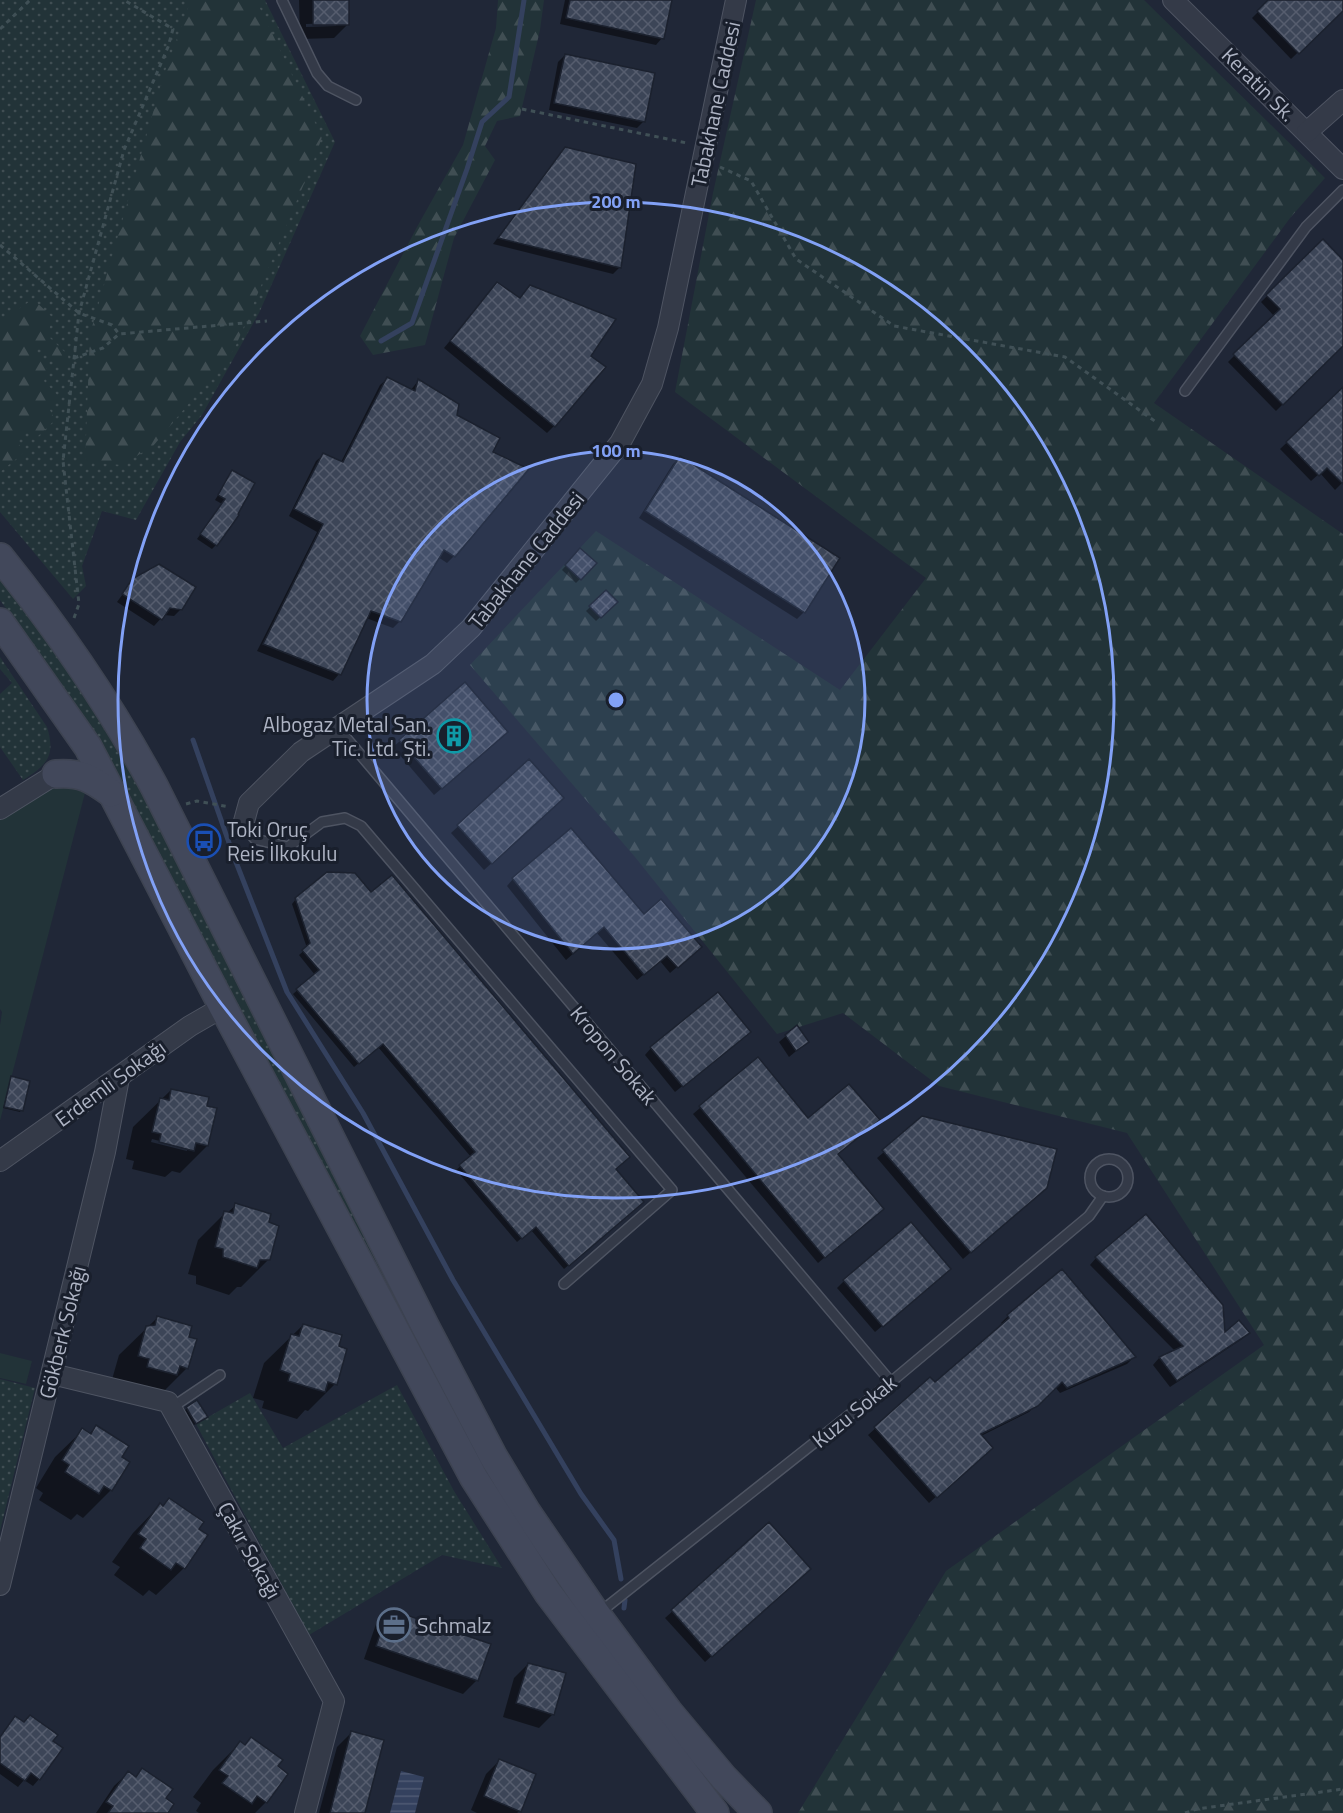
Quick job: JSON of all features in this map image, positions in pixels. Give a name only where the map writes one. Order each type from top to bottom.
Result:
[{"type":"main road","points":[[0,557],[56,629],[126,734],[459,1393],[526,1511],[597,1615],[668,1711],[724,1778],[758,1813]]},
{"type":"main road","points":[[0,622],[88,747],[223,1007],[474,1478],[549,1593],[715,1813]]},
{"type":"main road","points":[[56,774],[66,758],[69,721]]},
{"type":"main road","points":[[56,774],[76,774],[94,781],[111,794]]},
{"type":"street","name":"Tabakhane Caddesi","points":[[249,803],[302,752],[433,664],[471,628],[620,443],[652,384],[668,328],[736,0]]},
{"type":"street","name":"Keratin Sk.","points":[[1173,0],[1343,169]]},
{"type":"street","points":[[1307,132],[1343,100]]},
{"type":"street","points":[[0,809],[56,774]]},
{"type":"street","points":[[243,825],[249,803]]},
{"type":"street","name":"Erdemli Sokağı","points":[[0,1161],[190,1026],[223,1007]]},
{"type":"street","name":"Gökberk Sokağı","points":[[0,1585],[105,1152],[118,1078]]},
{"type":"street","points":[[52,1374],[168,1402],[171,1408]]},
{"type":"street","name":"Çakır Sokağı","points":[[171,1408],[334,1701],[305,1813]]},
{"type":"lane","points":[[282,0],[316,73],[328,86],[356,100]]},
{"type":"lane","points":[[1185,391],[1306,227],[1343,190]]},
{"type":"lane","name":"Kropon Sokak","points":[[338,728],[891,1382]]},
{"type":"lane","points":[[243,825],[255,839],[288,847],[322,822],[345,818],[361,826],[672,1190],[564,1284]]},
{"type":"lane","points":[[1118,1160],[1129,1176],[1126,1189],[1116,1197],[1103,1197],[1093,1189],[1091,1171],[1099,1161],[1118,1160]]},
{"type":"lane","name":"Kuzu Sokak","points":[[597,1615],[891,1382],[1089,1216],[1103,1197]]},
{"type":"lane","points":[[171,1408],[220,1375]]},
{"type":"path","points":[[0,29],[30,0]]},
{"type":"path","points":[[74,618],[79,604],[63,461],[79,313],[124,150],[168,47],[173,29],[124,0]]},
{"type":"path","points":[[522,109],[704,153],[751,181],[796,259],[894,326],[1065,357],[1156,422]]},
{"type":"path","points":[[0,245],[79,313],[112,326],[119,334]]},
{"type":"path","points":[[74,358],[103,348],[119,334],[267,321]]},
{"type":"path","points":[[184,804],[197,801],[231,808],[249,803]]},
{"type":"path","points":[[1185,1813],[1197,1809],[1343,1789]]},
{"type":"green space","points":[[0,0],[265,0],[335,142],[259,313],[202,415],[180,442],[136,520],[102,511],[82,566],[86,586],[73,599],[0,512]]},
{"type":"green space","points":[[191,0],[256,0],[322,137],[234,350],[153,446],[122,465],[85,462],[90,334],[164,74]]},
{"type":"green space","points":[[498,0],[544,0],[540,30],[520,116],[497,121],[485,146],[495,160],[454,238],[425,345],[373,355],[360,336],[463,145],[496,28]]},
{"type":"green space","points":[[756,0],[1144,0],[1325,178],[1290,218],[1154,403],[1343,534],[1343,1813],[798,1813],[946,1571],[1264,1345],[1127,1133],[939,1086],[843,1013],[777,1034],[635,857],[470,665],[596,531],[840,690],[926,578],[675,392],[713,193]]},
{"type":"green space","points":[[33,299],[52,317],[48,336],[68,355],[69,365],[56,366],[41,345],[35,351],[49,372],[44,381],[60,398],[49,408],[55,420],[34,440],[27,431],[17,442],[25,452],[0,472],[0,322]]},
{"type":"green space","points":[[0,579],[42,634],[80,690],[150,808],[425,1358],[480,1460],[524,1532],[583,1615],[579,1618],[477,1464],[90,727],[0,600]]},
{"type":"green space","points":[[0,657],[47,727],[50,737],[50,753],[44,764],[23,780],[0,747],[0,694],[12,683],[0,669]]},
{"type":"green space","points":[[60,782],[85,793],[0,1121],[2,1012],[0,1009],[0,820]]},
{"type":"green space","points":[[0,1353],[32,1361],[26,1384],[0,1378]]},
{"type":"green space","points":[[0,1379],[35,1388],[0,1531]]},
{"type":"green space","points":[[397,1385],[454,1491],[502,1568],[442,1555],[309,1635],[196,1424],[250,1393],[283,1448]]},
{"type":"water","points":[[401,1771],[424,1777],[415,1813],[390,1813]]},
{"type":"building","points":[[313,0],[349,0],[349,25],[313,25]]},
{"type":"building","points":[[570,0],[672,0],[664,39],[566,18]]},
{"type":"building","points":[[1268,0],[1343,0],[1343,11],[1299,54],[1257,11]]},
{"type":"building","points":[[565,54],[655,73],[645,122],[554,103]]},
{"type":"building","points":[[565,147],[636,164],[621,268],[498,238]]},
{"type":"building","points":[[1323,239],[1343,260],[1343,346],[1283,405],[1233,354],[1280,309],[1266,295]]},
{"type":"building","points":[[497,282],[520,298],[530,285],[616,319],[591,356],[606,367],[555,427],[450,341]]},
{"type":"building","points":[[387,377],[415,391],[418,379],[459,404],[457,415],[500,438],[493,452],[529,469],[455,557],[444,550],[401,622],[371,611],[341,675],[263,644],[323,524],[294,509],[323,453],[343,462]]},
{"type":"building","points":[[1343,387],[1343,484],[1327,468],[1319,476],[1286,442]]},
{"type":"building","points":[[680,456],[840,558],[805,613],[645,511]]},
{"type":"building","points":[[232,470],[255,483],[239,515],[217,546],[200,534],[225,499],[218,495]]},
{"type":"building","points":[[580,548],[597,563],[581,580],[565,565]]},
{"type":"building","points":[[159,564],[196,587],[182,610],[170,608],[162,620],[122,594],[132,579]]},
{"type":"building","points":[[606,590],[618,602],[601,618],[589,606]]},
{"type":"building","name":"Albogaz Metal San. Tic. Ltd. Şti.","points":[[465,682],[508,732],[442,789],[399,740]]},
{"type":"building","points":[[529,759],[564,798],[492,864],[457,825]]},
{"type":"building","points":[[571,828],[644,914],[661,899],[702,947],[678,968],[667,956],[644,975],[604,927],[573,954],[512,878]]},
{"type":"building","points":[[327,872],[355,873],[371,892],[392,875],[630,1157],[616,1169],[644,1202],[569,1266],[536,1227],[522,1239],[459,1165],[475,1152],[383,1044],[359,1064],[296,989],[319,970],[302,950],[310,943],[295,898]]},
{"type":"building","points":[[718,992],[751,1032],[683,1087],[650,1047]]},
{"type":"building","points":[[797,1025],[809,1042],[796,1051],[785,1035]]},
{"type":"building","points":[[758,1057],[808,1118],[849,1084],[880,1120],[838,1154],[884,1209],[825,1258],[699,1106]]},
{"type":"building","points":[[11,1076],[30,1081],[23,1111],[4,1107]]},
{"type":"building","points":[[171,1089],[209,1097],[207,1106],[217,1108],[208,1146],[196,1143],[194,1151],[159,1142],[161,1134],[152,1132],[160,1098],[169,1100]]},
{"type":"building","points":[[922,1116],[1057,1149],[1047,1188],[971,1253],[882,1150]]},
{"type":"building","points":[[235,1203],[271,1214],[269,1222],[279,1226],[270,1260],[260,1260],[257,1268],[223,1257],[223,1249],[215,1247],[224,1211],[233,1213]]},
{"type":"building","points":[[1146,1214],[1223,1305],[1225,1332],[1239,1320],[1250,1333],[1177,1381],[1159,1357],[1183,1346],[1095,1257]]},
{"type":"building","points":[[911,1222],[951,1269],[883,1327],[843,1280]]},
{"type":"building","points":[[1062,1269],[1136,1357],[1067,1388],[1062,1382],[1038,1406],[981,1434],[993,1448],[937,1498],[874,1427],[930,1377],[935,1382],[1009,1318],[1007,1315]]},
{"type":"building","points":[[157,1316],[192,1326],[189,1337],[197,1339],[188,1369],[180,1366],[177,1375],[147,1367],[149,1359],[138,1356],[146,1326],[155,1325]]},
{"type":"building","points":[[303,1324],[342,1335],[339,1346],[347,1349],[337,1385],[328,1382],[325,1392],[288,1381],[290,1374],[280,1370],[291,1334],[299,1336]]},
{"type":"building","points":[[197,1400],[208,1417],[196,1424],[186,1407]]},
{"type":"building","points":[[96,1425],[129,1446],[122,1457],[130,1462],[112,1491],[104,1486],[99,1494],[65,1472],[69,1465],[62,1460],[82,1428],[91,1434]]},
{"type":"building","points":[[169,1498],[204,1522],[199,1529],[208,1535],[185,1569],[176,1563],[171,1570],[140,1548],[146,1539],[138,1534],[160,1503],[163,1506]]},
{"type":"building","points":[[769,1522],[811,1569],[712,1657],[671,1610]]},
{"type":"building","points":[[389,1609],[491,1644],[478,1681],[376,1646]]},
{"type":"building","points":[[528,1663],[566,1673],[554,1715],[516,1703]]},
{"type":"building","points":[[30,1715],[58,1735],[53,1741],[63,1748],[40,1780],[31,1773],[25,1781],[0,1763],[0,1737],[15,1716],[24,1722]]},
{"type":"building","points":[[351,1731],[384,1740],[365,1813],[330,1813]]},
{"type":"building","points":[[251,1737],[283,1760],[278,1766],[288,1774],[267,1803],[257,1796],[252,1804],[222,1783],[228,1776],[219,1770],[240,1741],[245,1745]]},
{"type":"building","points":[[499,1759],[536,1774],[521,1812],[484,1796]]},
{"type":"building","points":[[142,1768],[173,1789],[166,1798],[174,1804],[168,1813],[108,1813],[113,1806],[106,1802],[128,1771],[136,1777]]},
{"type":"waterway","points":[[381,341],[412,323],[482,122],[509,97],[524,0]]},
{"type":"waterway","points":[[193,740],[234,857],[287,992],[363,1113],[453,1280],[581,1494],[614,1540],[621,1579]]},
{"type":"waterway","points":[[624,1608],[625,1600]]},
{"type":"place","name":"Albogaz Metal San. Tic. Ltd. Şti.","points":[[454,736]]},
{"type":"place","name":"Toki Oruç Reis İlkokulu","points":[[204,841]]},
{"type":"place","name":"Schmalz","points":[[394,1625]]}]
